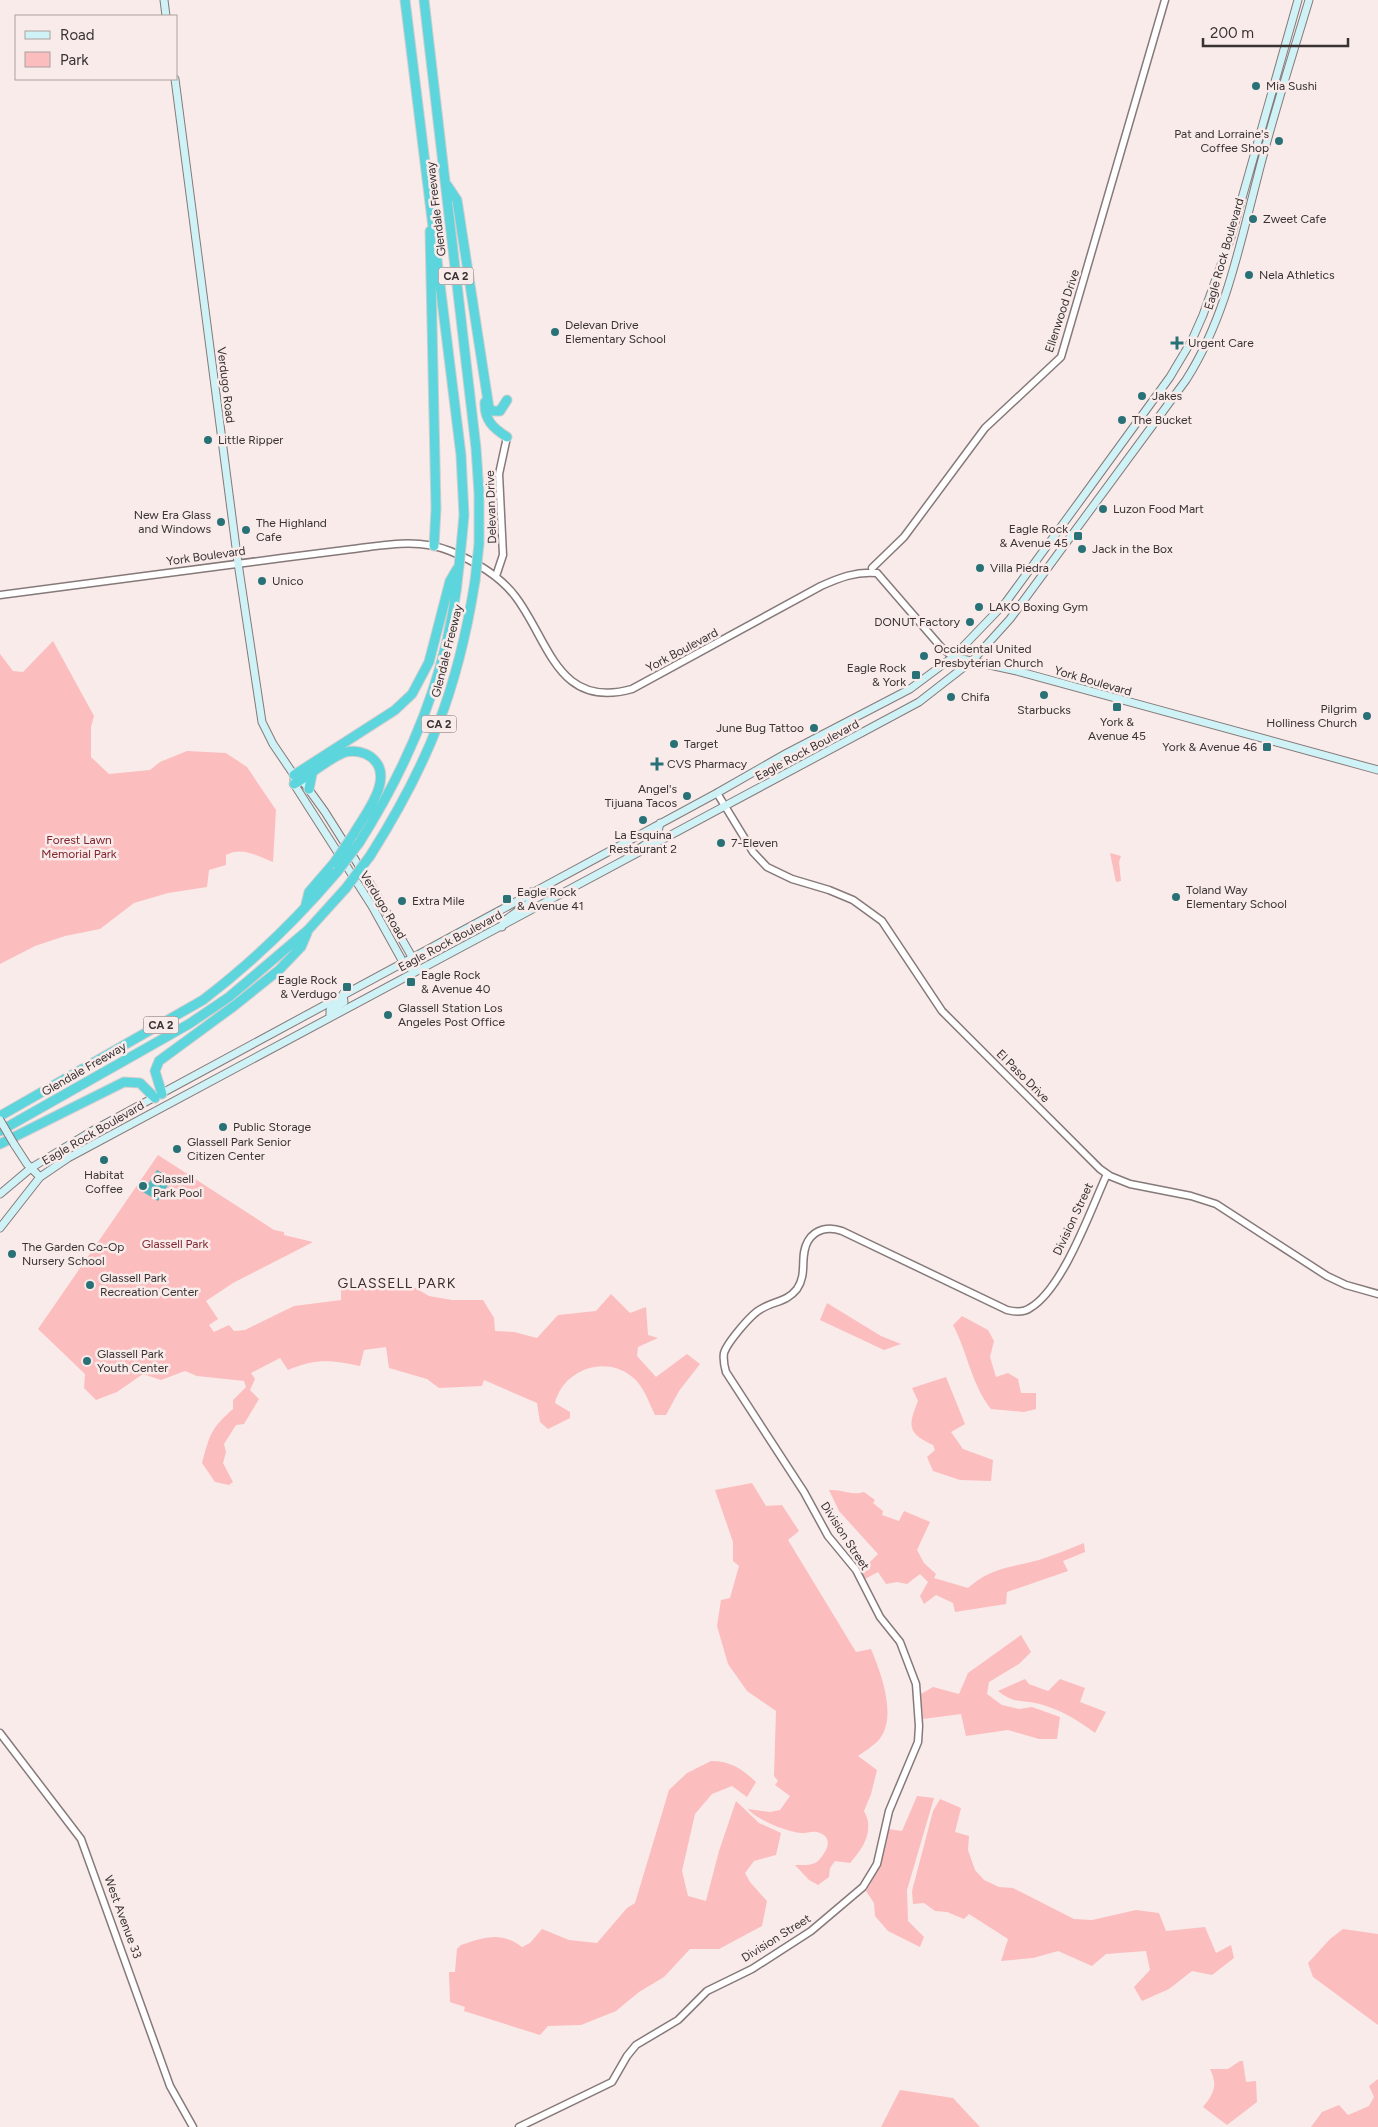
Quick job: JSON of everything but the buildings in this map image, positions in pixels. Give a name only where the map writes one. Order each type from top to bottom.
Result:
[{"type":"highway","name":"Glendale Freeway","points":[[0,1116],[203,1000],[227,982],[304,910],[309,892],[336,867],[396,780],[429,705],[450,627],[464,515],[461,454],[406,0]]},
{"type":"highway","name":"Glendale Freeway","points":[[0,1131],[189,1024],[260,973],[308,930],[346,888],[370,856],[401,808],[421,768],[444,713],[467,630],[479,544],[480,493],[425,4]]},
{"type":"highway","points":[[446,184],[457,200],[485,394],[489,408],[493,411],[503,409],[507,400]]},
{"type":"highway","points":[[432,211],[429,242],[436,509],[434,546]]},
{"type":"highway","points":[[485,394],[485,417],[496,430],[507,437]]},
{"type":"highway","points":[[297,780],[395,710],[412,694],[429,662],[450,581],[458,569]]},
{"type":"highway","points":[[297,780],[312,774],[348,752],[364,753],[375,761],[381,773],[380,788],[356,839]]},
{"type":"highway","points":[[309,790],[312,774]]},
{"type":"highway","points":[[159,1096],[155,1071],[159,1061],[234,1006],[278,970],[301,947],[308,930]]},
{"type":"highway","points":[[0,1144],[124,1082],[140,1083],[159,1096]]},
{"type":"main road","points":[[164,0],[166,15]]},
{"type":"main road","name":"Eagle Rock Boulevard","points":[[0,1194],[31,1168],[92,1131],[717,793],[787,753],[910,689],[953,657],[994,616],[1157,395],[1192,340],[1210,297],[1231,237],[1298,0]]},
{"type":"main road","name":"Eagle Rock Boulevard","points":[[0,1228],[40,1177],[73,1155],[502,927],[919,702],[973,660],[1005,625],[1186,380],[1205,346],[1230,282],[1272,121],[1309,0]]},
{"type":"main road","name":"Verdugo Road","points":[[174,80],[238,563],[262,722],[266,732],[297,780],[372,906],[403,962],[415,972]]},
{"type":"main road","points":[[994,616],[1005,625]]},
{"type":"main road","name":"York Boulevard","points":[[953,657],[973,660],[1378,770]]},
{"type":"main road","name":"Verdugo Road","points":[[297,780],[309,790],[371,885],[412,957],[415,972]]},
{"type":"main road","points":[[619,864],[657,836],[660,823],[670,831],[683,830]]},
{"type":"main road","points":[[502,927],[504,920],[529,903],[531,892]]},
{"type":"main road","points":[[330,1017],[330,1010],[344,1002],[343,994]]},
{"type":"main road","points":[[0,1120],[14,1144],[40,1177]]},
{"type":"street","name":"Ellenwood Drive","points":[[872,568],[904,537],[986,428],[1061,357],[1164,0]]},
{"type":"street","name":"Delevan Drive","points":[[496,576],[504,555],[499,474],[507,437]]},
{"type":"street","name":"York Boulevard","points":[[0,596],[238,563],[396,544],[434,546],[450,551],[496,576],[516,597],[558,669],[584,688],[604,693],[632,689],[821,586],[837,578],[866,572],[876,573],[953,657]]},
{"type":"street","name":"El Paso Drive","points":[[717,793],[753,852],[767,867],[792,879],[829,890],[853,900],[882,921],[942,1011],[1107,1174],[1130,1184],[1191,1196],[1216,1204],[1327,1276],[1346,1285],[1378,1294]]},
{"type":"street","name":"Division Street","points":[[519,2127],[605,2087],[617,2077],[627,2056],[636,2045],[673,2023],[707,1991],[752,1968],[811,1931],[857,1893],[874,1873],[889,1811],[918,1742],[919,1726],[916,1684],[900,1642],[880,1617],[856,1570],[828,1536],[804,1492],[726,1372],[724,1356],[728,1344],[756,1312],[785,1300],[795,1291],[804,1272],[807,1243],[813,1235],[827,1229],[842,1231],[1007,1310],[1025,1311],[1044,1296],[1057,1279],[1107,1174]]},
{"type":"street","name":"West Avenue 33","points":[[0,1733],[84,1844],[170,2086],[193,2127]]},
{"type":"green space","name":"Forest Lawn Memorial Park","points":[[53,641],[94,716],[91,727],[91,757],[109,774],[150,770],[160,762],[187,751],[226,753],[247,767],[276,810],[273,862],[250,853],[232,852],[226,855],[226,865],[209,870],[207,887],[168,893],[134,903],[100,929],[65,936],[35,946],[0,964],[0,654],[13,671],[23,672]]},
{"type":"green space","points":[[1110,853],[1121,856],[1119,862],[1121,881],[1116,882]]},
{"type":"green space","name":"Glassell Park","points":[[158,1155],[274,1230],[284,1232],[284,1235],[313,1242],[233,1283],[206,1301],[218,1319],[209,1325],[214,1332],[229,1325],[234,1331],[245,1330],[294,1306],[341,1300],[341,1289],[370,1285],[412,1286],[429,1296],[452,1300],[483,1300],[494,1318],[495,1331],[514,1332],[537,1338],[558,1315],[596,1311],[611,1294],[630,1313],[646,1307],[648,1335],[658,1338],[638,1347],[637,1356],[656,1377],[687,1354],[700,1364],[679,1391],[666,1415],[655,1415],[639,1384],[631,1376],[609,1367],[586,1369],[575,1374],[566,1382],[559,1392],[555,1403],[570,1412],[570,1418],[548,1429],[540,1422],[537,1403],[484,1380],[482,1386],[439,1388],[427,1379],[389,1368],[386,1347],[364,1350],[360,1366],[324,1361],[307,1363],[288,1370],[280,1358],[251,1373],[255,1379],[250,1390],[259,1399],[244,1424],[236,1425],[224,1444],[226,1452],[223,1463],[233,1482],[229,1485],[215,1482],[202,1463],[209,1439],[215,1427],[233,1409],[233,1400],[246,1387],[244,1381],[197,1376],[185,1371],[161,1380],[143,1374],[117,1392],[96,1400],[84,1388],[85,1374],[38,1329]]},
{"type":"green space","points":[[827,1303],[881,1336],[901,1344],[884,1350],[820,1320]]},
{"type":"green space","points":[[962,1316],[988,1330],[994,1341],[990,1357],[996,1377],[1008,1373],[1018,1379],[1021,1393],[1036,1393],[1036,1409],[1024,1412],[991,1409],[984,1400],[974,1379],[953,1325]]},
{"type":"green space","points":[[946,1377],[965,1424],[951,1432],[963,1449],[993,1460],[991,1481],[960,1480],[933,1471],[927,1457],[935,1450],[933,1445],[918,1437],[912,1428],[912,1417],[918,1401],[912,1388]]},
{"type":"green space","points":[[752,1483],[766,1506],[782,1505],[799,1531],[788,1540],[856,1652],[871,1649],[886,1696],[887,1722],[883,1733],[877,1742],[858,1756],[877,1770],[871,1794],[864,1811],[868,1825],[866,1839],[850,1863],[835,1861],[830,1868],[829,1877],[818,1885],[809,1880],[795,1865],[816,1863],[827,1847],[828,1843],[825,1836],[815,1832],[801,1833],[780,1828],[758,1817],[748,1809],[770,1812],[780,1810],[790,1796],[775,1785],[778,1781],[774,1776],[776,1711],[747,1691],[728,1664],[717,1626],[721,1600],[730,1598],[739,1566],[733,1561],[733,1542],[715,1490]]},
{"type":"green space","points":[[829,1490],[855,1493],[864,1492],[875,1500],[873,1503],[883,1511],[882,1515],[899,1521],[904,1511],[930,1522],[917,1550],[924,1563],[936,1574],[934,1578],[968,1588],[993,1572],[1039,1560],[1084,1543],[1085,1552],[1063,1561],[1068,1571],[1007,1592],[1006,1604],[955,1612],[953,1603],[936,1595],[924,1604],[920,1596],[928,1582],[920,1574],[907,1584],[897,1582],[886,1584],[878,1572],[865,1579],[861,1571],[878,1554],[839,1511]]},
{"type":"green space","points":[[1021,1635],[1031,1652],[1019,1664],[989,1682],[987,1694],[1002,1705],[1019,1709],[1032,1707],[1060,1717],[1057,1739],[1039,1739],[1008,1730],[966,1736],[961,1714],[923,1719],[921,1694],[933,1687],[959,1694],[968,1673]]},
{"type":"green space","points":[[1025,1679],[1029,1684],[1048,1691],[1060,1679],[1085,1688],[1080,1702],[1106,1712],[1095,1733],[1077,1720],[1057,1710],[1036,1703],[1015,1700],[998,1691]]},
{"type":"green space","points":[[711,1761],[730,1764],[746,1773],[756,1782],[747,1797],[732,1786],[712,1794],[695,1814],[682,1871],[688,1896],[706,1901],[719,1851],[736,1801],[759,1823],[781,1833],[776,1855],[754,1861],[745,1873],[750,1882],[767,1901],[762,1926],[719,1949],[690,1949],[664,1977],[639,1992],[616,2011],[581,2025],[548,2026],[540,2035],[464,2011],[465,2007],[450,2002],[449,1972],[455,1972],[457,1949],[461,1945],[485,1938],[500,1937],[522,1947],[530,1943],[542,1929],[569,1940],[597,1943],[627,1908],[635,1903],[669,1790],[687,1773]]},
{"type":"green space","points":[[917,1796],[934,1798],[907,1890],[908,1921],[924,1937],[920,1947],[888,1931],[875,1916],[874,1903],[866,1891],[880,1861],[888,1829],[902,1831]]},
{"type":"green space","points":[[940,1799],[961,1808],[955,1832],[969,1836],[968,1850],[975,1870],[984,1880],[999,1887],[1013,1888],[1074,1919],[1092,1920],[1136,1910],[1159,1913],[1166,1931],[1205,1927],[1216,1953],[1231,1945],[1234,1958],[1212,1975],[1192,1971],[1169,1989],[1142,2001],[1134,1987],[1150,1970],[1146,1951],[1106,1954],[1092,1966],[1058,1951],[1033,1958],[1001,1961],[1008,1939],[969,1914],[964,1919],[947,1912],[935,1911],[924,1903],[913,1904],[912,1891],[933,1811]]},
{"type":"green space","points":[[1343,1929],[1378,1934],[1378,2025],[1313,1977],[1308,1963],[1330,1939]]},
{"type":"green space","points":[[1243,2061],[1246,2082],[1256,2081],[1257,2102],[1227,2125],[1203,2107],[1214,2089],[1214,2080],[1210,2069],[1228,2069]]},
{"type":"green space","points":[[1378,2079],[1378,2127],[1311,2127],[1322,2112],[1339,2105],[1348,2115],[1369,2106],[1374,2097],[1369,2086]]},
{"type":"green space","points":[[900,2090],[953,2098],[980,2127],[881,2127]]},
{"type":"water","points":[[157,1170],[172,1179],[158,1201],[143,1192]]},
{"type":"place","name":"Mia Sushi","points":[[1256,86]]},
{"type":"place","name":"Pat and Lorraine's Coffee Shop","points":[[1279,141]]},
{"type":"place","name":"Zweet Cafe","points":[[1253,219]]},
{"type":"place","name":"Nela Athletics","points":[[1249,275]]},
{"type":"place","name":"Delevan Drive Elementary School","points":[[555,332]]},
{"type":"place","name":"Urgent Care","points":[[1177,343]]},
{"type":"place","name":"Jakes","points":[[1142,396]]},
{"type":"place","name":"The Bucket","points":[[1122,420]]},
{"type":"place","name":"Little Ripper","points":[[208,440]]},
{"type":"place","name":"Luzon Food Mart","points":[[1103,509]]},
{"type":"place","name":"New Era Glass and Windows","points":[[221,522]]},
{"type":"place","name":"The Highland Cafe","points":[[246,530]]},
{"type":"place","name":"Eagle Rock & Avenue 45","points":[[1078,536]]},
{"type":"place","name":"Jack in the Box","points":[[1082,549]]},
{"type":"place","name":"Villa Piedra","points":[[980,568]]},
{"type":"place","name":"Unico","points":[[262,581]]},
{"type":"place","name":"LAKO Boxing Gym","points":[[979,607]]},
{"type":"place","name":"DONUT Factory","points":[[970,622]]},
{"type":"place","name":"Occidental United Presbyterian Church","points":[[924,656]]},
{"type":"place","name":"Eagle Rock & York","points":[[916,675]]},
{"type":"place","name":"Starbucks","points":[[1044,695]]},
{"type":"place","name":"Chifa","points":[[951,697]]},
{"type":"place","name":"York & Avenue 45","points":[[1117,707]]},
{"type":"place","name":"Pilgrim Holliness Church","points":[[1367,716]]},
{"type":"place","name":"June Bug Tattoo","points":[[814,728]]},
{"type":"place","name":"Target","points":[[674,744]]},
{"type":"place","name":"York & Avenue 46","points":[[1267,747]]},
{"type":"place","name":"CVS Pharmacy","points":[[657,764]]},
{"type":"place","name":"Angel's Tijuana Tacos","points":[[687,796]]},
{"type":"place","name":"La Esquina Restaurant 2","points":[[643,820]]},
{"type":"place","name":"7-Eleven","points":[[721,843]]},
{"type":"place","name":"Toland Way Elementary School","points":[[1176,897]]},
{"type":"place","name":"Eagle Rock & Avenue 41","points":[[507,899]]},
{"type":"place","name":"Extra Mile","points":[[402,901]]},
{"type":"place","name":"Eagle Rock & Avenue 40","points":[[411,982]]},
{"type":"place","name":"Eagle Rock & Verdugo","points":[[347,987]]},
{"type":"place","name":"Glassell Station Los Angeles Post Office","points":[[388,1015]]},
{"type":"place","name":"Public Storage","points":[[223,1127]]},
{"type":"place","name":"Glassell Park Senior Citizen Center","points":[[177,1149]]},
{"type":"place","name":"Habitat Coffee","points":[[104,1160]]},
{"type":"place","name":"Glassell Park Pool","points":[[143,1186]]},
{"type":"place","name":"The Garden Co-Op Nursery School","points":[[12,1254]]},
{"type":"place","name":"Glassell Park Recreation Center","points":[[90,1285]]},
{"type":"place","name":"Glassell Park Youth Center","points":[[87,1361]]},
{"type":"district","name":"GLASSELL PARK","points":[[397,1283]]}]
